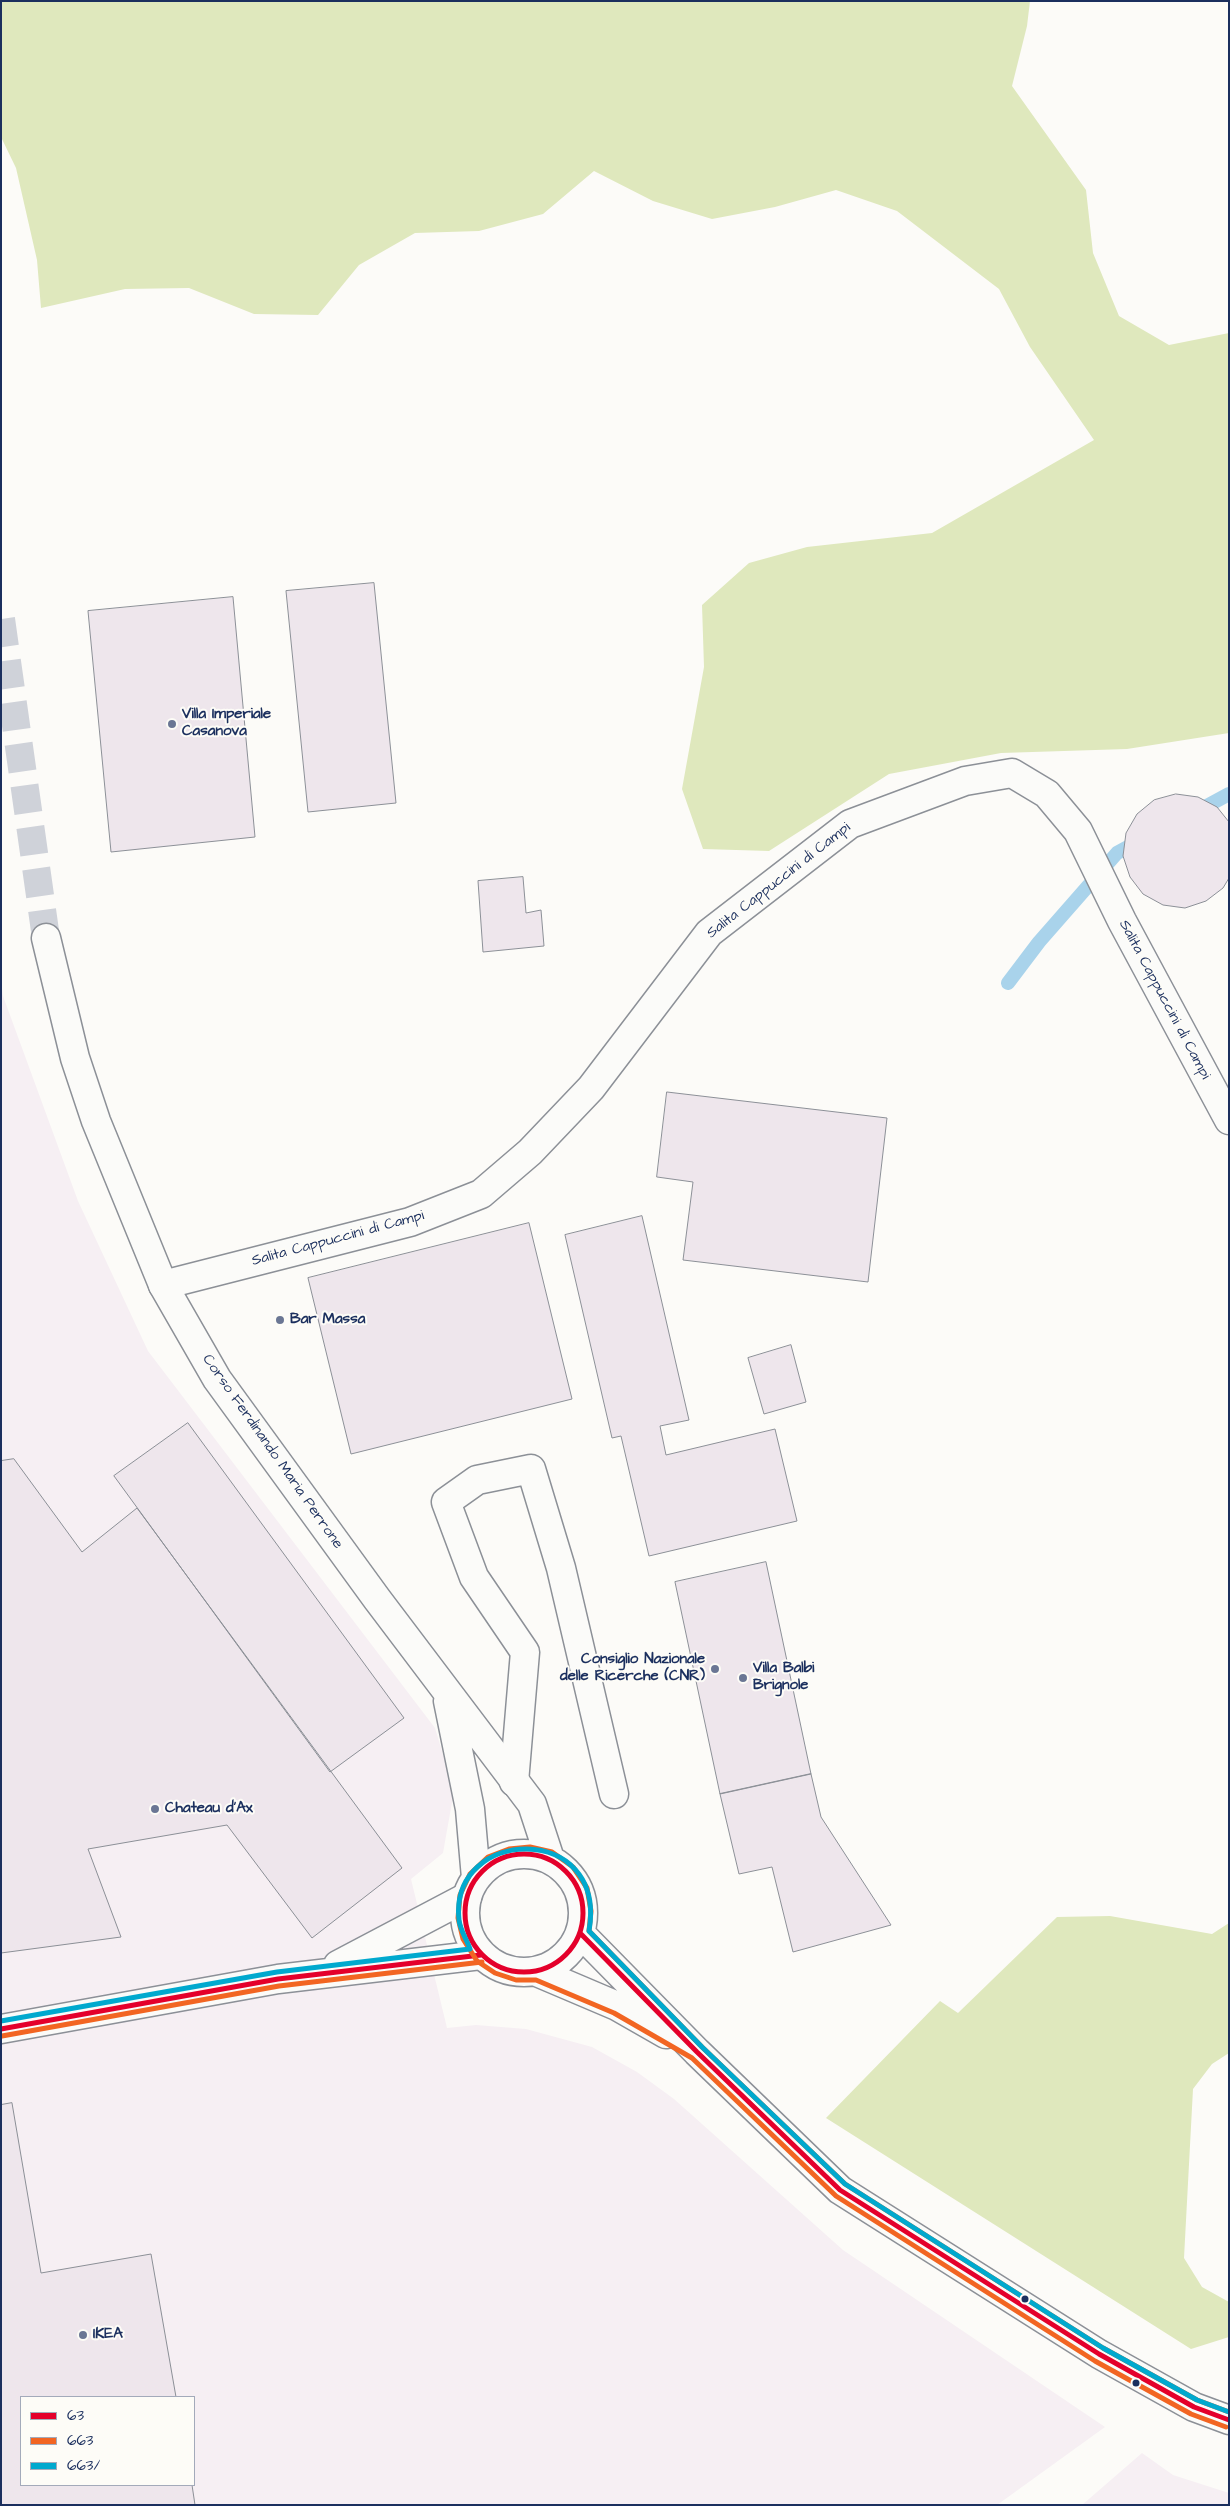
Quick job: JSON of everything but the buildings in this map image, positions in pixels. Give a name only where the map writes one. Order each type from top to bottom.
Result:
[{"type":"main road","name":"Salita Cappuccini di Campi","points":[[163,1284],[410,1222],[482,1194],[530,1152],[591,1088],[709,932],[850,824],[965,782],[1012,773],[1047,794],[1078,831],[1122,921],[1229,1120]]},
{"type":"main road","name":"Corso Ferdinando Maria Perrone","points":[[46,938],[75,1058],[96,1121],[163,1284],[217,1379],[446,1692],[532,1804],[550,1860]]},
{"type":"main road","points":[[514,1782],[526,1652],[474,1578],[446,1502],[477,1480],[531,1469],[561,1568],[614,1794]]},
{"type":"main road","name":"Corso Ferdinando Maria Perrone","points":[[446,1692],[470,1809],[472,1888],[465,1917],[470,1937],[481,1955]]},
{"type":"main road","points":[[1,2029],[324,1973],[481,1955],[497,1966],[517,1973],[537,1972],[556,1964],[570,1951],[581,1934],[584,1912],[580,1891],[568,1872],[550,1860],[530,1854],[510,1856],[491,1864],[472,1888],[324,1973]]},
{"type":"main road","points":[[581,1934],[697,2052],[840,2190],[1098,2354],[1194,2407],[1229,2420]]},
{"type":"main road","points":[[537,1972],[617,2006],[697,2052]]},
{"type":"shaded area","points":[[1,980],[3,996],[78,1201],[148,1351],[435,1728],[454,1791],[443,1853],[411,1879],[447,2028],[476,2025],[526,2029],[592,2047],[637,2072],[674,2099],[843,2250],[1105,2427],[997,2505],[1,2505]]},
{"type":"shaded area","points":[[1142,2453],[1173,2475],[1229,2493],[1229,2505],[1082,2505]]},
{"type":"green space","points":[[1,1],[1030,1],[1027,26],[1012,86],[1086,190],[1093,253],[1119,316],[1169,345],[1229,333],[1229,733],[1127,749],[1001,753],[889,774],[769,851],[703,849],[682,789],[704,667],[702,605],[749,563],[807,547],[932,533],[1094,440],[1030,347],[999,289],[897,211],[836,190],[775,207],[712,219],[653,201],[594,171],[543,214],[479,231],[415,233],[359,265],[318,315],[254,314],[189,288],[125,289],[41,308],[37,260],[16,168],[1,137]]},
{"type":"green space","points":[[1110,1916],[1212,1934],[1229,1923],[1229,2053],[1212,2064],[1193,2089],[1184,2258],[1202,2287],[1229,2302],[1229,2337],[1191,2349],[826,2118],[940,2001],[958,2013],[1057,1917]]},
{"type":"waterway","points":[[1194,813],[1229,794]]},
{"type":"waterway","points":[[1008,983],[1039,942],[1117,853],[1139,841]]},
{"type":"tunnel","points":[[1,619],[46,938]]},
{"type":"transit line","name":"663","points":[[1226,2427],[1191,2414],[1095,2361],[836,2196],[692,2058],[614,2013],[536,1980],[516,1980],[495,1973],[477,1961],[463,1939],[458,1918],[460,1895],[470,1874],[488,1857],[509,1849],[530,1847],[552,1852],[573,1867],[587,1888],[591,1911],[589,1931],[702,2047],[845,2184],[1103,2348],[1197,2400],[1229,2412]]},
{"type":"transit line","name":"663/","points":[[1,2021],[277,1972],[470,1949],[459,1920],[462,1889],[478,1867],[501,1853],[527,1849],[554,1854],[575,1870],[588,1895],[589,1931],[702,2047],[845,2184],[1103,2348],[1197,2400],[1229,2412]]},
{"type":"transit line","name":"63","points":[[524,1854],[547,1858],[566,1871],[579,1890],[583,1913],[579,1936],[566,1955],[547,1968],[524,1972],[501,1968],[482,1955],[469,1936],[465,1913],[469,1890],[482,1871],[501,1858],[524,1854]]},
{"type":"transit line","name":"63","points":[[581,1934],[697,2052],[840,2190],[1099,2354],[1194,2407],[1229,2420]]},
{"type":"transit line","name":"63","points":[[1,2029],[278,1979],[481,1955]]},
{"type":"transit line","name":"663","points":[[2,2036],[279,1986],[482,1962]]},
{"type":"place","name":"Villa Imperiale Casanova","points":[[172,724]]},
{"type":"place","name":"Bar Massa","points":[[280,1320]]},
{"type":"place","name":"Consiglio Nazionale delle Ricerche (CNR)","points":[[715,1669]]},
{"type":"place","name":"Villa Balbi Brignole","points":[[743,1678]]},
{"type":"place","name":"Chateau d'Ax","points":[[155,1809]]},
{"type":"place","name":"IKEA","points":[[83,2335]]}]
